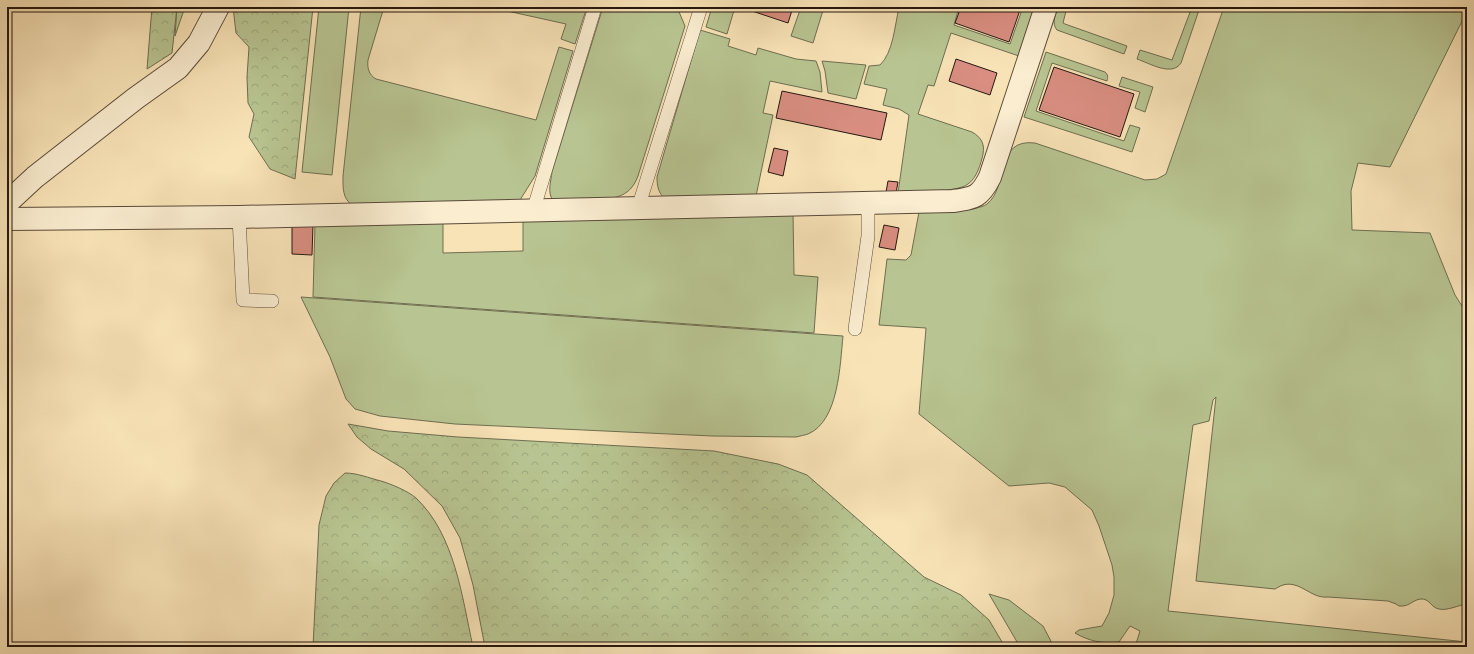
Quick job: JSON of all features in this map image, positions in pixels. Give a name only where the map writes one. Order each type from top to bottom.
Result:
[{"type":"street","points":[[7,203],[35,177],[118,112],[178,68],[199,43],[218,7]]},
{"type":"street","points":[[7,219],[239,218],[868,203],[966,199],[975,196],[984,189],[990,177],[1046,7]]},
{"type":"lane","points":[[533,210],[595,7]]},
{"type":"lane","points":[[638,208],[701,7]]},
{"type":"lane","points":[[855,329],[868,236],[868,203]]},
{"type":"lane","points":[[239,218],[243,300],[272,301]]},
{"type":"green space","points":[[152,7],[177,7],[172,53],[147,69]]},
{"type":"green space","points":[[177,7],[185,7],[175,36]]},
{"type":"green space","points":[[233,7],[313,7],[295,179],[270,169],[249,137],[254,114],[248,103],[247,77],[249,47],[236,33]]},
{"type":"green space","points":[[319,7],[349,7],[332,175],[302,172]]},
{"type":"green space","points":[[361,7],[384,7],[368,60],[369,71],[376,79],[536,120],[559,47],[573,51],[535,176],[520,200],[353,205],[349,203],[344,192],[343,176]]},
{"type":"green space","points":[[489,7],[587,7],[575,44],[561,39],[566,24]]},
{"type":"green space","points":[[603,7],[677,7],[685,26],[638,176],[630,190],[624,194],[612,198],[553,200],[550,194],[552,172]]},
{"type":"green space","points":[[712,7],[735,7],[727,34],[706,27]]},
{"type":"green space","points":[[801,7],[824,7],[813,43],[791,36]]},
{"type":"green space","points":[[899,7],[959,7],[954,25],[1010,44],[1023,7],[1035,7],[1019,56],[951,33],[934,86],[928,85],[918,114],[972,132],[978,136],[983,144],[983,154],[978,171],[971,182],[962,187],[945,191],[898,193],[909,115],[899,109],[883,105],[887,89],[864,84],[869,66],[880,65],[888,53],[893,38]]},
{"type":"green space","points":[[1058,7],[1067,7],[1063,23],[1127,46],[1124,54],[1057,30],[1054,21]]},
{"type":"green space","points":[[1192,7],[1200,7],[1181,63],[1177,67],[1172,69],[1160,68],[1137,59],[1140,50],[1172,60]]},
{"type":"green space","points":[[1224,7],[1467,7],[1467,11],[1390,167],[1358,163],[1351,191],[1352,230],[1430,233],[1455,295],[1467,314],[1467,604],[1449,609],[1442,609],[1434,607],[1426,600],[1420,599],[1405,606],[1399,606],[1388,601],[1322,597],[1295,585],[1289,584],[1275,589],[1196,581],[1216,397],[1213,400],[1209,421],[1193,425],[1168,611],[1467,642],[1467,647],[1135,647],[1140,631],[1130,626],[1119,642],[1107,643],[1096,641],[1075,633],[1079,630],[1102,626],[1109,613],[1114,595],[1112,565],[1092,510],[1065,487],[1049,483],[1009,486],[919,414],[926,328],[879,325],[887,259],[906,260],[911,255],[919,212],[965,210],[982,207],[987,204],[994,196],[998,187],[1008,156],[1013,148],[1022,143],[1035,143],[1145,180],[1157,179],[1166,174]]},
{"type":"green space","points":[[700,30],[730,39],[728,46],[756,55],[758,48],[796,59],[816,61],[820,72],[822,92],[770,81],[763,113],[773,115],[756,196],[666,199],[661,195],[658,189],[657,177]]},
{"type":"green space","points":[[1046,52],[1105,72],[1108,77],[1107,81],[1052,63],[1036,111],[1124,141],[1130,125],[1140,128],[1132,152],[1024,117]]},
{"type":"green space","points":[[822,61],[866,65],[856,99],[828,93]]},
{"type":"green space","points":[[1122,77],[1153,87],[1145,112],[1135,108],[1140,92],[1119,86]]},
{"type":"green space","points":[[1467,113],[1467,162],[1463,131]]},
{"type":"green space","points":[[793,213],[794,275],[818,277],[814,333],[313,297],[315,224],[443,221],[443,253],[523,251],[523,219]]},
{"type":"green space","points":[[301,297],[843,336],[839,376],[832,405],[826,417],[818,427],[808,434],[796,437],[712,436],[455,424],[380,416],[355,409],[346,399],[330,357]]},
{"type":"green space","points":[[348,424],[388,431],[458,437],[714,451],[778,464],[807,475],[924,577],[961,595],[989,620],[1005,647],[485,647],[473,585],[460,538],[442,506],[404,469],[371,449],[357,437]]},
{"type":"green space","points":[[345,473],[385,482],[399,488],[416,498],[429,513],[440,530],[455,568],[473,647],[313,647],[319,525],[326,496],[334,483]]},
{"type":"green space","points":[[989,594],[1009,600],[1043,626],[1054,647],[1020,647]]},
{"type":"building","points":[[740,7],[793,7],[788,23]]},
{"type":"building","points":[[961,7],[1021,7],[1009,42],[955,23]]},
{"type":"building","points":[[956,59],[997,73],[990,95],[949,81]]},
{"type":"building","points":[[1054,67],[1134,94],[1120,137],[1039,110]]},
{"type":"building","points":[[782,91],[887,113],[881,140],[776,118]]},
{"type":"building","points":[[774,148],[788,151],[783,176],[768,172]]},
{"type":"building","points":[[888,181],[898,182],[896,193],[886,192]]},
{"type":"building","points":[[292,224],[313,224],[312,255],[292,254]]},
{"type":"building","points":[[884,225],[899,228],[895,250],[879,247]]}]
